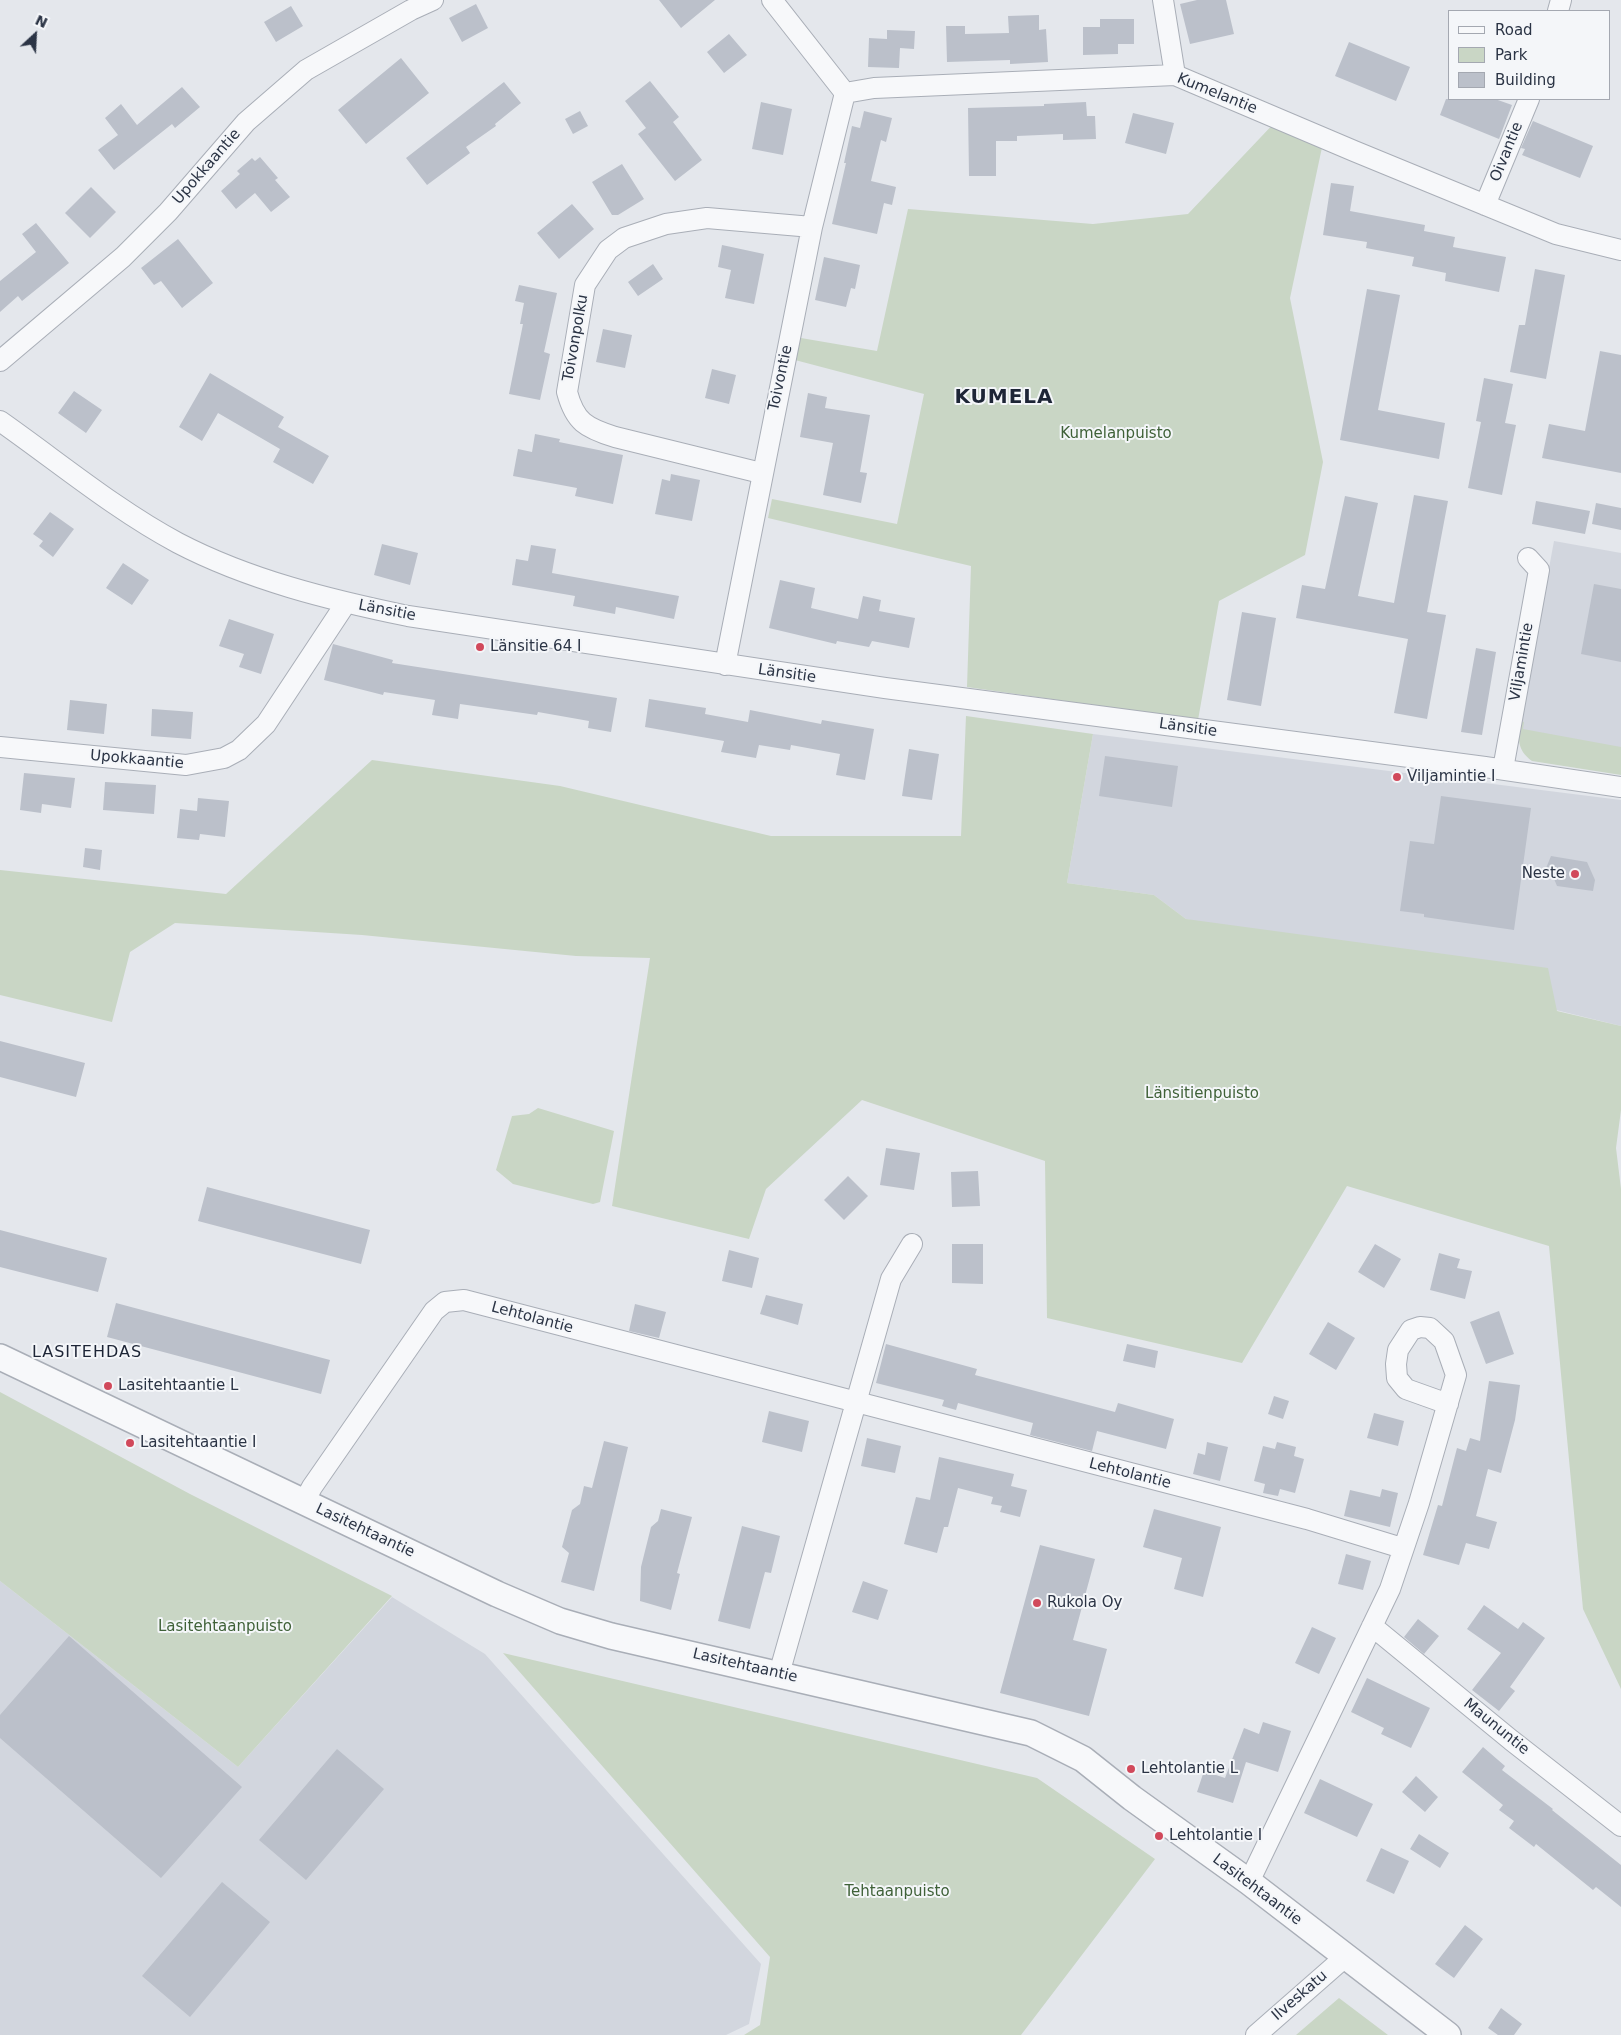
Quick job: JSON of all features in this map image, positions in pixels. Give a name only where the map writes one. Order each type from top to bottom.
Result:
[{"type":"street","name":"Upokkaantie","points":[[0,360],[123,257],[168,212],[246,122],[306,70],[411,10],[433,0]]},
{"type":"street","points":[[772,0],[845,93]]},
{"type":"street","points":[[1163,0],[1175,75]]},
{"type":"street","name":"Kumelantie","points":[[845,93],[874,88],[1175,75],[1556,234],[1621,250]]},
{"type":"street","name":"Toivontie","points":[[725,665],[761,473],[812,227],[845,93]]},
{"type":"street","name":"Oivantie","points":[[1486,205],[1530,100]]},
{"type":"street","name":"Toivonpolku","points":[[761,473],[615,438],[581,422],[571,408],[566,392],[586,285],[608,250],[624,238],[666,224],[708,218],[812,227]]},
{"type":"street","name":"Länsitie","points":[[0,421],[134,516],[178,542],[213,559],[264,579],[346,603],[408,616],[894,690],[1503,769],[1621,787]]},
{"type":"street","name":"Viljamintie","points":[[1503,769],[1539,570],[1528,558]]},
{"type":"street","name":"Upokkaantie","points":[[0,747],[186,765],[224,758],[239,750],[266,724],[346,603]]},
{"type":"street","points":[[779,1674],[891,1279],[912,1244]]},
{"type":"street","name":"Lehtolantie","points":[[304,1502],[312,1487],[434,1311],[445,1302],[464,1300],[857,1404],[1307,1519],[1402,1548]]},
{"type":"street","name":"Lasitehtaantie","points":[[0,1357],[497,1594],[560,1621],[611,1636],[1031,1734],[1083,1759],[1132,1798],[1249,1882],[1448,2035]]},
{"type":"street","points":[[1249,1882],[1390,1589],[1402,1548],[1419,1503],[1448,1404]]},
{"type":"street","name":"Maununtie","points":[[1372,1626],[1511,1740],[1621,1826]]},
{"type":"street","name":"Ilveskatu","points":[[1256,2035],[1345,1957]]},
{"type":"shaded area","points":[[1554,541],[1621,553],[1621,749],[1519,731]]},
{"type":"shaded area","points":[[1093,734],[1621,800],[1621,1026],[1186,919],[1154,895],[1067,883]]},
{"type":"shaded area","points":[[0,1581],[238,1767],[392,1597],[485,1654],[761,1964],[749,2024],[726,2035],[0,2035]]},
{"type":"green space","name":"Kumelanpuisto","points":[[1278,119],[1324,138],[1290,298],[1323,462],[1305,555],[1219,601],[1198,720],[967,687],[971,566],[768,518],[772,499],[897,524],[924,394],[795,360],[801,338],[877,351],[908,209],[1093,224],[1188,214]]},
{"type":"green space","name":"Länsitienpuisto","points":[[966,716],[1093,734],[1067,883],[1154,895],[1186,919],[1548,968],[1557,1011],[1621,1026],[1621,1110],[1616,1148],[1621,1189],[1621,1689],[1583,1609],[1549,1246],[1347,1186],[1242,1363],[1047,1318],[1045,1161],[862,1100],[766,1189],[749,1239],[612,1206],[650,958],[576,956],[362,935],[175,923],[130,952],[112,1022],[0,995],[0,870],[226,894],[372,760],[560,786],[771,836],[961,836]]},
{"type":"green space","points":[[1520,721],[1524,722],[1523,729],[1621,747],[1621,775],[1532,761],[1521,748]]},
{"type":"green space","points":[[538,1108],[614,1131],[600,1202],[593,1204],[513,1184],[496,1170],[512,1116],[529,1114]]},
{"type":"green space","name":"Lasitehtaanpuisto","points":[[0,1392],[190,1494],[392,1596],[238,1767],[0,1581]]},
{"type":"green space","name":"Tehtaanpuisto","points":[[503,1653],[1037,1778],[1155,1859],[1021,2035],[744,2035],[760,2025],[770,1957]]},
{"type":"green space","points":[[1339,1998],[1388,2035],[1296,2035]]},
{"type":"building","points":[[659,0],[715,0],[681,28]]},
{"type":"building","points":[[1197,0],[1226,0],[1234,34],[1190,44],[1180,4]]},
{"type":"building","points":[[476,4],[488,28],[462,42],[449,18]]},
{"type":"building","points":[[291,6],[303,26],[276,42],[264,22]]},
{"type":"building","points":[[1039,15],[1039,30],[1046,29],[1048,62],[1010,64],[1010,60],[947,62],[946,26],[965,26],[965,34],[1009,33],[1008,16]]},
{"type":"building","points":[[1100,19],[1134,19],[1134,44],[1118,44],[1118,54],[1083,55],[1083,27],[1100,27]]},
{"type":"building","points":[[887,30],[915,31],[914,49],[900,48],[899,68],[868,67],[869,38],[887,39]]},
{"type":"building","points":[[729,34],[747,55],[724,73],[707,52]]},
{"type":"building","points":[[1349,42],[1410,67],[1396,101],[1335,76]]},
{"type":"building","points":[[401,58],[429,93],[366,144],[338,110]]},
{"type":"building","points":[[650,81],[679,117],[673,122],[702,160],[675,181],[638,134],[646,128],[625,101]]},
{"type":"building","points":[[504,82],[521,103],[495,124],[496,126],[466,147],[470,153],[427,185],[406,158]]},
{"type":"building","points":[[182,87],[200,107],[175,128],[172,124],[114,170],[98,150],[118,135],[105,118],[121,104],[137,125]]},
{"type":"building","points":[[1446,99],[1498,100],[1512,105],[1499,139],[1440,115]]},
{"type":"building","points":[[761,102],[792,109],[783,155],[752,149]]},
{"type":"building","points":[[1086,102],[1087,116],[1095,116],[1096,139],[1063,140],[1063,134],[1017,136],[1017,141],[996,141],[996,176],[969,176],[968,108],[1044,106],[1044,104]]},
{"type":"building","points":[[580,111],[588,126],[573,134],[565,119]]},
{"type":"building","points":[[864,111],[892,118],[886,142],[881,140],[871,181],[896,187],[892,205],[884,203],[877,234],[832,224],[846,163],[844,163],[852,126],[860,128]]},
{"type":"building","points":[[1133,113],[1174,123],[1166,154],[1125,143]]},
{"type":"building","points":[[1533,121],[1593,146],[1580,178],[1522,155],[1525,149],[1521,148]]},
{"type":"building","points":[[260,157],[278,178],[275,180],[290,197],[271,212],[255,193],[236,209],[221,191],[240,174],[237,171],[252,158],[255,161]]},
{"type":"building","points":[[622,164],[644,199],[618,215],[612,215],[592,182]]},
{"type":"building","points":[[1331,183],[1354,186],[1350,211],[1425,225],[1424,231],[1455,237],[1453,247],[1506,257],[1499,292],[1445,281],[1446,273],[1412,266],[1414,257],[1366,248],[1367,242],[1323,235]]},
{"type":"building","points":[[91,187],[116,212],[90,238],[65,213]]},
{"type":"building","points":[[572,204],[594,229],[559,259],[537,233]]},
{"type":"building","points":[[36,223],[69,263],[22,301],[18,296],[0,312],[0,281],[36,252],[22,234]]},
{"type":"building","points":[[178,239],[213,283],[182,308],[161,281],[154,285],[141,268]]},
{"type":"building","points":[[722,245],[764,254],[754,304],[725,298],[731,270],[718,267]]},
{"type":"building","points":[[824,257],[860,265],[855,289],[851,288],[846,307],[815,300]]},
{"type":"building","points":[[653,264],[663,279],[638,296],[628,282]]},
{"type":"building","points":[[1535,269],[1565,275],[1546,379],[1510,372],[1519,325],[1525,325]]},
{"type":"building","points":[[519,285],[557,293],[544,352],[550,354],[540,400],[509,394],[523,324],[520,324],[524,303],[515,301]]},
{"type":"building","points":[[1367,289],[1400,295],[1378,410],[1445,423],[1439,459],[1340,440]]},
{"type":"building","points":[[603,329],[632,335],[625,368],[596,362]]},
{"type":"building","points":[[1600,351],[1621,355],[1621,473],[1542,458],[1549,424],[1585,431]]},
{"type":"building","points":[[712,369],[736,375],[729,404],[705,398]]},
{"type":"building","points":[[210,373],[284,417],[278,427],[329,456],[313,484],[273,462],[280,449],[218,413],[202,441],[179,427]]},
{"type":"building","points":[[1484,378],[1513,384],[1505,423],[1516,425],[1502,495],[1468,488],[1481,422],[1476,421]]},
{"type":"building","points":[[74,391],[102,410],[86,433],[58,413]]},
{"type":"building","points":[[808,393],[827,397],[825,408],[870,415],[860,472],[867,473],[861,503],[823,495],[833,443],[800,437]]},
{"type":"building","points":[[535,434],[560,439],[559,442],[623,455],[613,504],[575,496],[577,488],[513,476],[518,449],[532,452]]},
{"type":"building","points":[[671,474],[700,480],[692,521],[655,514],[662,479],[670,481]]},
{"type":"building","points":[[1414,495],[1448,501],[1427,612],[1446,615],[1427,719],[1394,713],[1408,639],[1296,618],[1302,585],[1325,589],[1345,496],[1378,503],[1358,596],[1394,603]]},
{"type":"building","points":[[1536,501],[1590,511],[1585,534],[1532,524]]},
{"type":"building","points":[[1596,503],[1621,508],[1621,530],[1592,524]]},
{"type":"building","points":[[50,512],[74,529],[53,557],[39,546],[43,541],[33,534]]},
{"type":"building","points":[[382,544],[418,553],[410,585],[374,575]]},
{"type":"building","points":[[531,545],[556,549],[552,573],[679,596],[674,619],[616,607],[615,614],[573,606],[575,596],[512,585],[516,559],[528,561]]},
{"type":"building","points":[[123,563],[149,580],[132,605],[106,588]]},
{"type":"building","points":[[780,580],[815,588],[811,608],[858,619],[863,596],[881,600],[879,611],[915,618],[909,648],[872,641],[869,647],[837,641],[836,644],[769,628]]},
{"type":"building","points":[[1594,584],[1621,589],[1621,662],[1581,654]]},
{"type":"building","points":[[1242,612],[1276,618],[1261,706],[1227,700]]},
{"type":"building","points":[[229,619],[274,634],[261,674],[239,667],[244,654],[219,646]]},
{"type":"building","points":[[333,644],[393,660],[392,663],[617,698],[611,732],[588,728],[589,721],[538,712],[537,715],[460,704],[458,719],[432,715],[435,700],[384,692],[383,695],[324,680]]},
{"type":"building","points":[[1476,648],[1496,652],[1482,735],[1461,732]]},
{"type":"building","points":[[649,699],[706,708],[705,714],[748,722],[750,710],[821,724],[822,720],[874,729],[865,780],[836,775],[840,754],[791,745],[790,750],[759,745],[756,758],[721,752],[724,741],[645,727]]},
{"type":"building","points":[[70,700],[107,704],[104,734],[67,730]]},
{"type":"building","points":[[152,709],[193,712],[191,739],[151,736]]},
{"type":"building","points":[[909,749],[939,754],[932,800],[902,796]]},
{"type":"building","points":[[1105,756],[1178,766],[1172,807],[1099,796]]},
{"type":"building","points":[[24,773],[75,778],[71,808],[42,804],[41,813],[20,810]]},
{"type":"building","points":[[105,782],[156,785],[154,814],[103,810]]},
{"type":"building","points":[[1441,796],[1531,808],[1514,930],[1424,917],[1424,914],[1400,911],[1410,841],[1434,844]]},
{"type":"building","points":[[198,798],[229,801],[225,837],[200,834],[199,840],[177,838],[180,809],[197,811]]},
{"type":"building","points":[[85,848],[102,850],[100,870],[83,867]]},
{"type":"building","points":[[1551,856],[1587,862],[1595,880],[1593,891],[1557,886],[1552,874],[1544,873]]},
{"type":"building","points":[[0,1041],[85,1063],[76,1097],[0,1077]]},
{"type":"building","points":[[886,1148],[920,1153],[914,1190],[880,1185]]},
{"type":"building","points":[[978,1171],[980,1206],[952,1207],[951,1172]]},
{"type":"building","points":[[848,1176],[868,1196],[844,1220],[824,1200]]},
{"type":"building","points":[[207,1187],[370,1230],[361,1264],[198,1221]]},
{"type":"building","points":[[0,1230],[107,1258],[98,1292],[0,1267]]},
{"type":"building","points":[[952,1244],[983,1244],[983,1284],[952,1283]]},
{"type":"building","points":[[1375,1244],[1401,1259],[1384,1288],[1358,1272]]},
{"type":"building","points":[[729,1250],[759,1258],[752,1288],[722,1281]]},
{"type":"building","points":[[1439,1253],[1460,1259],[1457,1268],[1472,1271],[1465,1299],[1430,1290]]},
{"type":"building","points":[[766,1295],[803,1304],[798,1325],[760,1314]]},
{"type":"building","points":[[116,1303],[330,1360],[321,1394],[107,1337]]},
{"type":"building","points":[[635,1304],[666,1312],[659,1338],[629,1331]]},
{"type":"building","points":[[1499,1311],[1514,1354],[1486,1364],[1470,1322]]},
{"type":"building","points":[[1328,1322],[1355,1338],[1336,1370],[1309,1354]]},
{"type":"building","points":[[886,1344],[977,1369],[975,1375],[1115,1412],[1118,1403],[1174,1419],[1166,1449],[1097,1431],[1092,1451],[1030,1435],[1033,1423],[958,1403],[956,1410],[942,1406],[944,1400],[876,1383]]},
{"type":"building","points":[[1127,1344],[1158,1351],[1155,1368],[1123,1361]]},
{"type":"building","points":[[1489,1381],[1520,1385],[1515,1420],[1501,1473],[1488,1469],[1476,1516],[1497,1522],[1489,1549],[1466,1543],[1459,1565],[1423,1555],[1438,1505],[1442,1506],[1457,1448],[1466,1451],[1470,1438],[1480,1441]]},
{"type":"building","points":[[1274,1396],[1289,1401],[1283,1419],[1268,1414]]},
{"type":"building","points":[[769,1411],[809,1421],[802,1452],[762,1442]]},
{"type":"building","points":[[1374,1413],[1404,1421],[1398,1446],[1367,1438]]},
{"type":"building","points":[[867,1438],[901,1446],[895,1473],[861,1466]]},
{"type":"building","points":[[604,1441],[628,1447],[594,1591],[561,1582],[569,1553],[562,1547],[572,1510],[580,1504],[584,1486],[592,1488]]},
{"type":"building","points":[[1207,1442],[1228,1447],[1220,1481],[1193,1474],[1198,1453],[1205,1455]]},
{"type":"building","points":[[1277,1442],[1296,1447],[1294,1456],[1304,1459],[1295,1493],[1280,1489],[1278,1496],[1263,1493],[1265,1484],[1254,1481],[1263,1446],[1275,1449]]},
{"type":"building","points":[[939,1457],[1014,1474],[1011,1486],[1027,1490],[1020,1517],[1000,1512],[1002,1506],[991,1504],[993,1497],[958,1488],[948,1527],[944,1527],[937,1553],[904,1544],[916,1497],[930,1500]]},
{"type":"building","points":[[1382,1489],[1398,1493],[1390,1527],[1344,1516],[1350,1490],[1380,1497]]},
{"type":"building","points":[[661,1509],[692,1517],[677,1573],[680,1574],[671,1610],[640,1601],[641,1567],[651,1527],[658,1521]]},
{"type":"building","points":[[1154,1509],[1221,1527],[1203,1597],[1174,1589],[1182,1558],[1143,1547]]},
{"type":"building","points":[[742,1526],[780,1536],[771,1573],[765,1572],[750,1629],[718,1621]]},
{"type":"building","points":[[1040,1545],[1095,1559],[1073,1640],[1107,1649],[1089,1716],[1000,1693]]},
{"type":"building","points":[[1346,1554],[1371,1561],[1363,1590],[1338,1584]]},
{"type":"building","points":[[863,1581],[888,1590],[878,1620],[852,1612]]},
{"type":"building","points":[[1484,1605],[1518,1629],[1523,1622],[1545,1638],[1510,1687],[1515,1691],[1499,1711],[1472,1690],[1501,1653],[1467,1629]]},
{"type":"building","points":[[1418,1619],[1439,1636],[1424,1654],[1404,1637]]},
{"type":"building","points":[[1312,1627],[1336,1638],[1319,1674],[1295,1663]]},
{"type":"building","points":[[69,1636],[242,1787],[161,1878],[0,1738],[0,1715]]},
{"type":"building","points":[[1367,1678],[1430,1708],[1411,1748],[1381,1734],[1384,1728],[1351,1712]]},
{"type":"building","points":[[1263,1722],[1291,1731],[1278,1772],[1246,1762],[1233,1803],[1197,1792],[1204,1771],[1225,1778],[1244,1728],[1259,1734]]},
{"type":"building","points":[[1483,1747],[1505,1766],[1502,1770],[1621,1865],[1621,1907],[1596,1887],[1593,1890],[1536,1844],[1534,1847],[1509,1828],[1514,1821],[1499,1810],[1503,1805],[1462,1772]]},
{"type":"building","points":[[337,1749],[384,1789],[306,1880],[259,1840]]},
{"type":"building","points":[[1416,1776],[1438,1797],[1425,1812],[1402,1792]]},
{"type":"building","points":[[1320,1779],[1373,1804],[1357,1837],[1304,1813]]},
{"type":"building","points":[[1419,1834],[1449,1853],[1440,1868],[1410,1849]]},
{"type":"building","points":[[1381,1848],[1409,1861],[1394,1894],[1366,1881]]},
{"type":"building","points":[[222,1882],[270,1922],[190,2017],[142,1976]]},
{"type":"building","points":[[1465,1925],[1483,1939],[1454,1978],[1435,1964]]},
{"type":"building","points":[[1501,2008],[1522,2024],[1514,2035],[1498,2035],[1488,2028]]},
{"type":"place","name":"Länsitie 64 I","points":[[480,647]]},
{"type":"place","name":"Viljamintie I","points":[[1397,777]]},
{"type":"place","name":"Neste","points":[[1575,874]]},
{"type":"place","name":"Lasitehtaantie L","points":[[108,1386]]},
{"type":"place","name":"Lasitehtaantie I","points":[[130,1443]]},
{"type":"place","name":"Rukola Oy","points":[[1037,1603]]},
{"type":"place","name":"Lehtolantie L","points":[[1131,1769]]},
{"type":"place","name":"Lehtolantie I","points":[[1159,1836]]},
{"type":"district","name":"KUMELA","points":[[1004,398]]},
{"type":"district","name":"LASITEHDAS","points":[[87,1353]]}]
